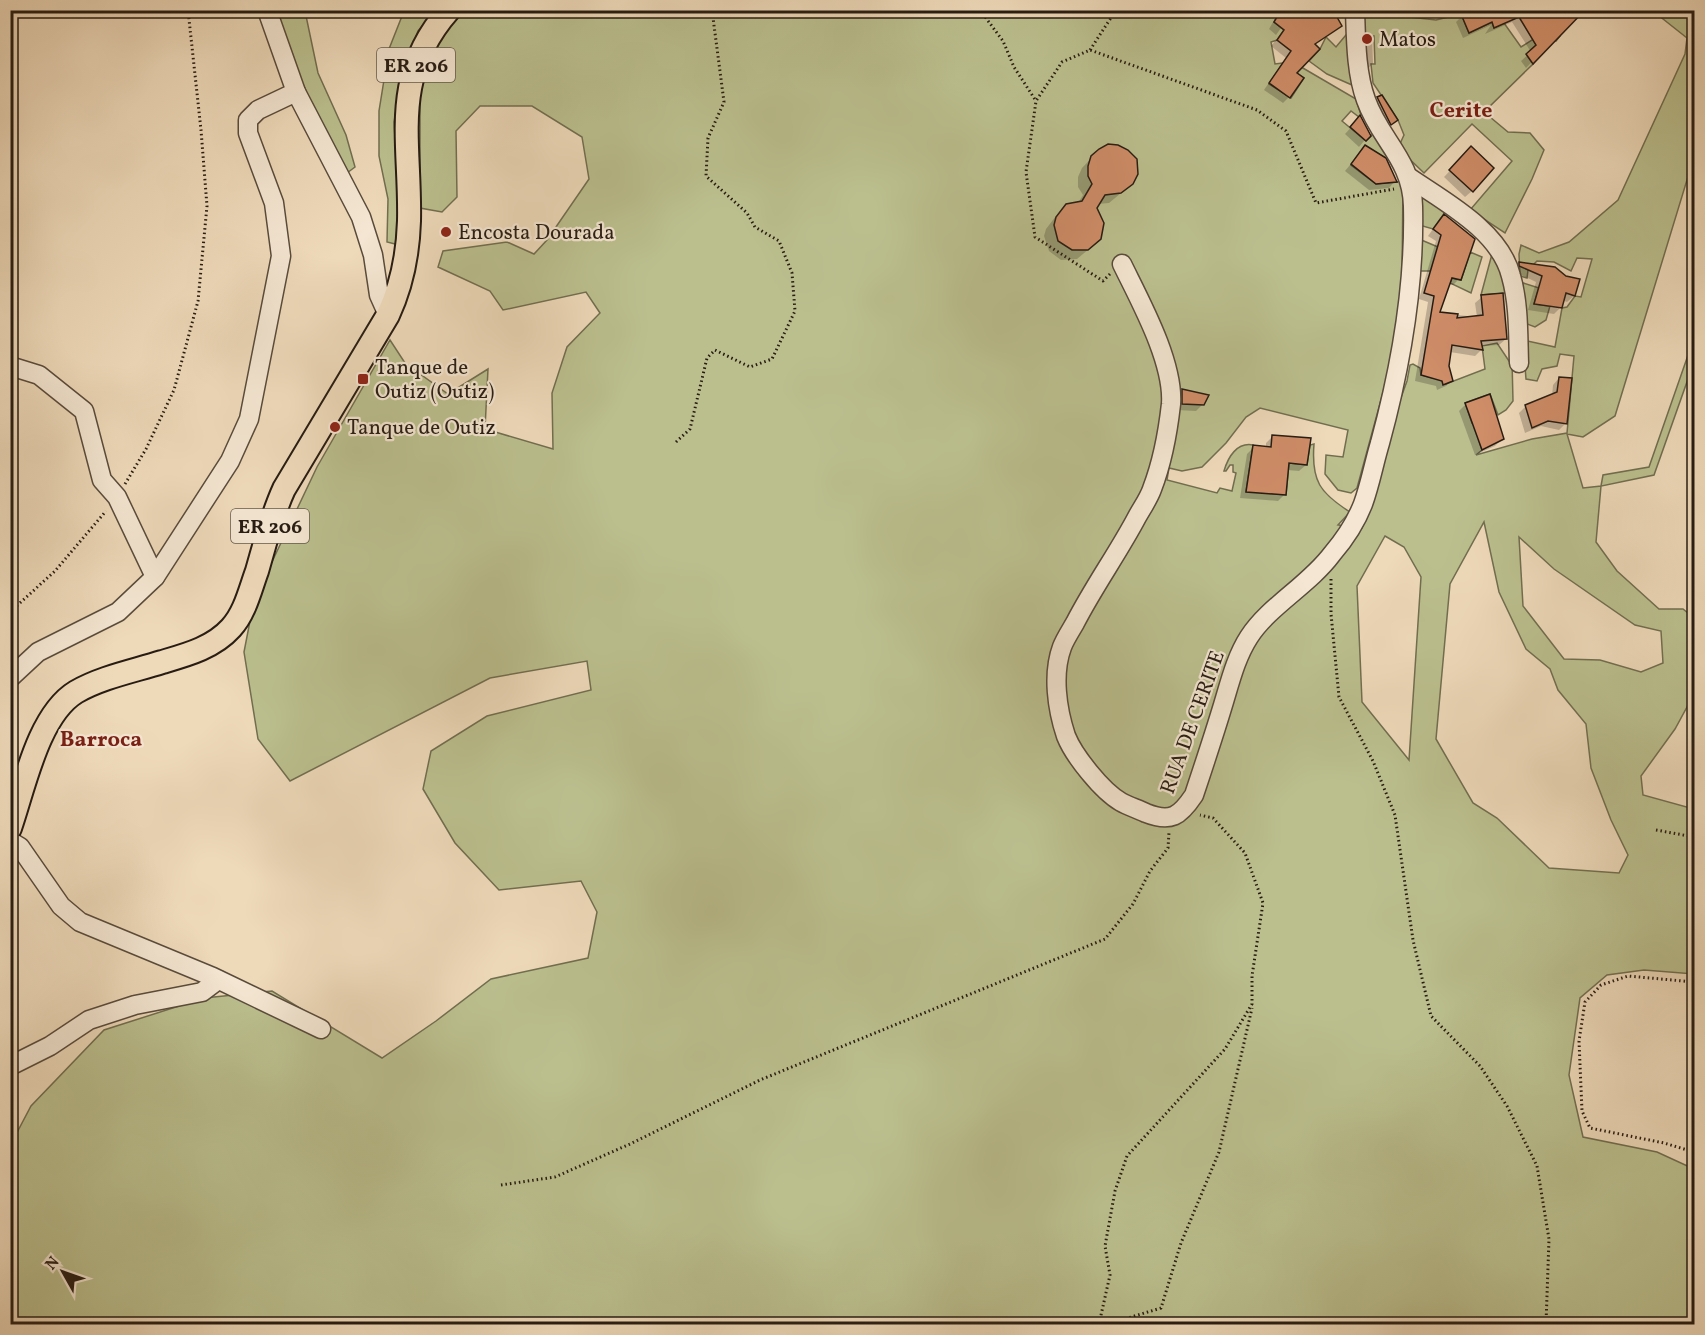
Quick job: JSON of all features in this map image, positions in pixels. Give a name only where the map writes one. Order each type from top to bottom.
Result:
[{"type":"main road","name":"ER 206","points":[[10,828],[39,744],[53,714],[64,700],[92,684],[198,650],[222,636],[235,624],[249,594],[275,509],[284,489],[388,315],[401,282],[409,219],[405,127],[410,83],[424,46],[449,10]]},
{"type":"street","points":[[267,10],[296,92],[361,217],[373,255],[379,295],[388,315]]},
{"type":"street","name":"RUA DE CERITE","points":[[1122,264],[1145,310],[1164,361],[1171,384],[1171,404],[1152,489],[1127,535],[1086,600],[1062,647],[1057,681],[1058,712],[1070,746],[1087,771],[1119,801],[1151,815],[1177,815],[1194,795],[1231,680],[1250,636],[1331,556],[1362,506],[1393,397],[1402,352],[1412,261],[1413,204],[1410,182],[1366,100],[1361,81],[1355,10]]},
{"type":"street","points":[[10,678],[38,652],[118,612],[155,577],[230,460],[249,419],[281,256],[274,203],[248,133],[248,120],[258,110],[296,92]]},
{"type":"street","name":"RUA DE CERITE","points":[[1410,182],[1461,213],[1484,233],[1501,253],[1511,273],[1516,302],[1519,363]]},
{"type":"street","points":[[10,366],[39,375],[84,411],[102,480],[117,497],[155,577]]},
{"type":"street","points":[[10,841],[20,847],[62,906],[80,922],[218,980],[321,1029]]},
{"type":"street","points":[[10,1066],[50,1046],[89,1020],[135,1005],[202,992],[218,980]]},
{"type":"path","points":[[10,612],[55,571],[117,497],[146,449],[174,390],[198,301],[207,206],[188,10]]},
{"type":"path","points":[[676,442],[690,429],[707,358],[715,350],[750,367],[772,359],[795,310],[792,273],[778,241],[755,227],[747,213],[706,176],[708,138],[724,102],[712,10]]},
{"type":"path","points":[[980,10],[1003,41],[1014,67],[1036,101]]},
{"type":"path","points":[[1116,10],[1090,50],[1062,62],[1036,101],[1026,172],[1035,237],[1103,281],[1122,264]]},
{"type":"path","points":[[1090,50],[1257,110],[1286,131],[1316,203],[1410,182]]},
{"type":"path","points":[[1331,556],[1331,614],[1339,698],[1373,761],[1395,815],[1413,940],[1431,1016],[1480,1066],[1507,1106],[1537,1166],[1549,1239],[1546,1324]]},
{"type":"path","points":[[501,1185],[555,1177],[630,1144],[760,1080],[1105,939],[1133,904],[1150,871],[1168,848],[1177,815],[1213,818],[1245,854],[1263,903],[1252,976],[1252,1004],[1219,1152],[1180,1243],[1161,1308],[1108,1324]]},
{"type":"path","points":[[1656,830],[1695,837]]},
{"type":"path","points":[[1695,982],[1628,976],[1601,986],[1585,1002],[1579,1041],[1582,1111],[1590,1128],[1664,1143],[1695,1152]]},
{"type":"path","points":[[1099,1324],[1110,1275],[1105,1246],[1115,1191],[1127,1156],[1225,1049],[1252,1004]]},
{"type":"green space","points":[[275,11],[305,11],[318,73],[346,135],[355,167],[347,173],[296,79]]},
{"type":"green space","points":[[404,11],[435,11],[418,31],[402,74],[394,122],[400,222],[399,245],[387,242],[388,199],[379,156],[379,111],[389,49]]},
{"type":"green space","points":[[465,11],[1281,11],[1274,22],[1284,30],[1277,40],[1271,42],[1275,64],[1283,63],[1269,84],[1291,98],[1304,78],[1290,68],[1296,64],[1356,99],[1361,115],[1359,117],[1351,111],[1342,121],[1366,141],[1377,129],[1397,165],[1372,150],[1362,150],[1351,165],[1376,184],[1403,181],[1402,279],[1394,352],[1357,488],[1351,493],[1338,490],[1325,474],[1326,455],[1343,457],[1348,430],[1260,408],[1246,417],[1226,443],[1202,467],[1182,471],[1169,468],[1167,480],[1217,493],[1220,488],[1232,491],[1236,473],[1233,472],[1233,465],[1224,471],[1228,461],[1238,448],[1253,445],[1246,491],[1286,495],[1289,463],[1307,465],[1310,445],[1314,444],[1314,468],[1320,485],[1331,499],[1350,512],[1338,525],[1362,528],[1410,365],[1413,364],[1420,368],[1421,375],[1433,378],[1437,369],[1443,383],[1446,384],[1485,369],[1482,346],[1497,343],[1509,361],[1512,360],[1513,401],[1506,410],[1498,415],[1490,394],[1465,403],[1472,423],[1480,421],[1478,437],[1482,450],[1476,455],[1532,439],[1567,433],[1574,356],[1560,354],[1557,366],[1542,369],[1537,381],[1526,379],[1523,340],[1555,347],[1562,308],[1567,307],[1575,296],[1581,297],[1592,259],[1577,258],[1571,271],[1554,262],[1537,261],[1528,270],[1527,278],[1520,276],[1521,245],[1539,253],[1569,242],[1618,200],[1685,54],[1687,38],[1653,11],[1694,11],[1694,157],[1615,416],[1583,437],[1567,434],[1583,488],[1601,486],[1596,542],[1617,571],[1659,609],[1683,609],[1694,618],[1694,694],[1675,729],[1641,776],[1643,795],[1694,809],[1694,974],[1644,970],[1607,975],[1580,998],[1569,1075],[1583,1137],[1657,1152],[1694,1169],[1694,1324],[11,1324],[11,1144],[31,1106],[104,1030],[204,998],[272,991],[382,1058],[491,979],[588,958],[597,912],[581,881],[499,890],[455,843],[423,789],[431,751],[487,716],[591,690],[587,661],[490,678],[290,781],[258,739],[244,652],[250,621],[270,566],[317,467],[390,340],[405,363],[448,394],[488,369],[485,429],[553,449],[552,393],[567,347],[600,313],[586,292],[503,310],[490,291],[438,267],[443,251],[507,242],[534,254],[547,240],[589,179],[582,137],[532,106],[480,106],[456,131],[457,197],[442,212],[420,208],[420,77],[450,22]],"holes":[[[1484,522],[1499,592],[1526,649],[1550,669],[1558,690],[1586,724],[1591,768],[1611,820],[1628,855],[1619,873],[1549,868],[1497,818],[1473,803],[1436,739],[1450,584]],[[1385,536],[1404,547],[1421,577],[1409,760],[1362,702],[1357,586]],[[1519,537],[1554,569],[1635,625],[1661,631],[1663,663],[1641,672],[1600,660],[1564,659],[1523,606]]]},
{"type":"green space","points":[[1361,11],[1381,11],[1400,16],[1436,20],[1461,14],[1469,33],[1492,22],[1494,28],[1504,23],[1521,47],[1557,24],[1560,36],[1556,41],[1550,33],[1533,64],[1484,112],[1508,132],[1530,133],[1544,150],[1505,233],[1470,210],[1512,161],[1472,124],[1424,173],[1398,148],[1404,135],[1398,120],[1373,83],[1371,64],[1375,64],[1374,36],[1362,36]]},
{"type":"green space","points":[[1351,29],[1355,81],[1352,85],[1327,74],[1309,61],[1320,49],[1326,37],[1336,47]]},
{"type":"green space","points":[[1420,192],[1446,211],[1433,229],[1419,225]]},
{"type":"green space","points":[[1419,239],[1438,247],[1432,271],[1417,271]]},
{"type":"green space","points":[[1470,252],[1482,257],[1471,293],[1450,283],[1452,278],[1461,280]]},
{"type":"green space","points":[[1492,254],[1509,284],[1508,293],[1481,295]]},
{"type":"green space","points":[[1520,282],[1539,288],[1534,304],[1550,306],[1546,320],[1535,327],[1522,322]]},
{"type":"green space","points":[[1694,338],[1694,362],[1654,475],[1601,486],[1603,475],[1649,467]]},
{"type":"building","points":[[1281,10],[1310,10],[1315,14],[1320,10],[1333,10],[1342,26],[1315,44],[1320,49],[1297,73],[1304,78],[1290,98],[1269,83],[1291,51],[1277,40],[1284,30],[1274,22]]},
{"type":"building","points":[[1473,10],[1585,10],[1533,64],[1526,54],[1536,45],[1519,17],[1494,28],[1492,22],[1469,33],[1461,14]]},
{"type":"building","points":[[1382,95],[1398,120],[1391,125],[1377,97]]},
{"type":"building","points":[[1360,115],[1371,136],[1366,141],[1350,127]]},
{"type":"building","points":[[1108,144],[1118,145],[1128,150],[1137,159],[1138,174],[1133,184],[1121,193],[1105,195],[1097,208],[1104,223],[1101,239],[1088,250],[1072,250],[1058,241],[1054,225],[1056,217],[1066,204],[1082,201],[1092,184],[1088,176],[1091,156]]},
{"type":"building","points":[[1365,145],[1386,158],[1397,182],[1376,184],[1351,164]]},
{"type":"building","points":[[1471,146],[1494,168],[1473,192],[1449,170]]},
{"type":"building","points":[[1444,214],[1475,239],[1461,280],[1452,278],[1440,312],[1458,314],[1457,318],[1483,315],[1481,295],[1503,293],[1507,339],[1481,341],[1483,350],[1452,345],[1449,366],[1453,381],[1443,385],[1442,381],[1421,375],[1434,296],[1424,293],[1441,235],[1433,229]]},
{"type":"building","points":[[1519,262],[1555,267],[1566,276],[1580,279],[1575,296],[1566,293],[1562,308],[1534,304],[1542,276],[1519,266]]},
{"type":"building","points":[[1559,377],[1572,378],[1567,424],[1548,421],[1532,428],[1525,405],[1557,392]]},
{"type":"building","points":[[1182,389],[1209,395],[1204,405],[1182,404]]},
{"type":"building","points":[[1490,394],[1504,439],[1482,450],[1465,403]]},
{"type":"building","points":[[1272,435],[1311,438],[1307,465],[1289,463],[1286,495],[1246,492],[1253,445],[1271,447]]},
{"type":"place","name":"Matos","points":[[1367,39]]},
{"type":"place","name":"Encosta Dourada","points":[[446,232]]},
{"type":"place","name":"Tanque de Outiz (Outiz)","points":[[363,379]]},
{"type":"place","name":"Tanque de Outiz","points":[[335,427]]},
{"type":"district","name":"Cerite","points":[[1461,109]]},
{"type":"district","name":"Barroca","points":[[101,738]]}]
